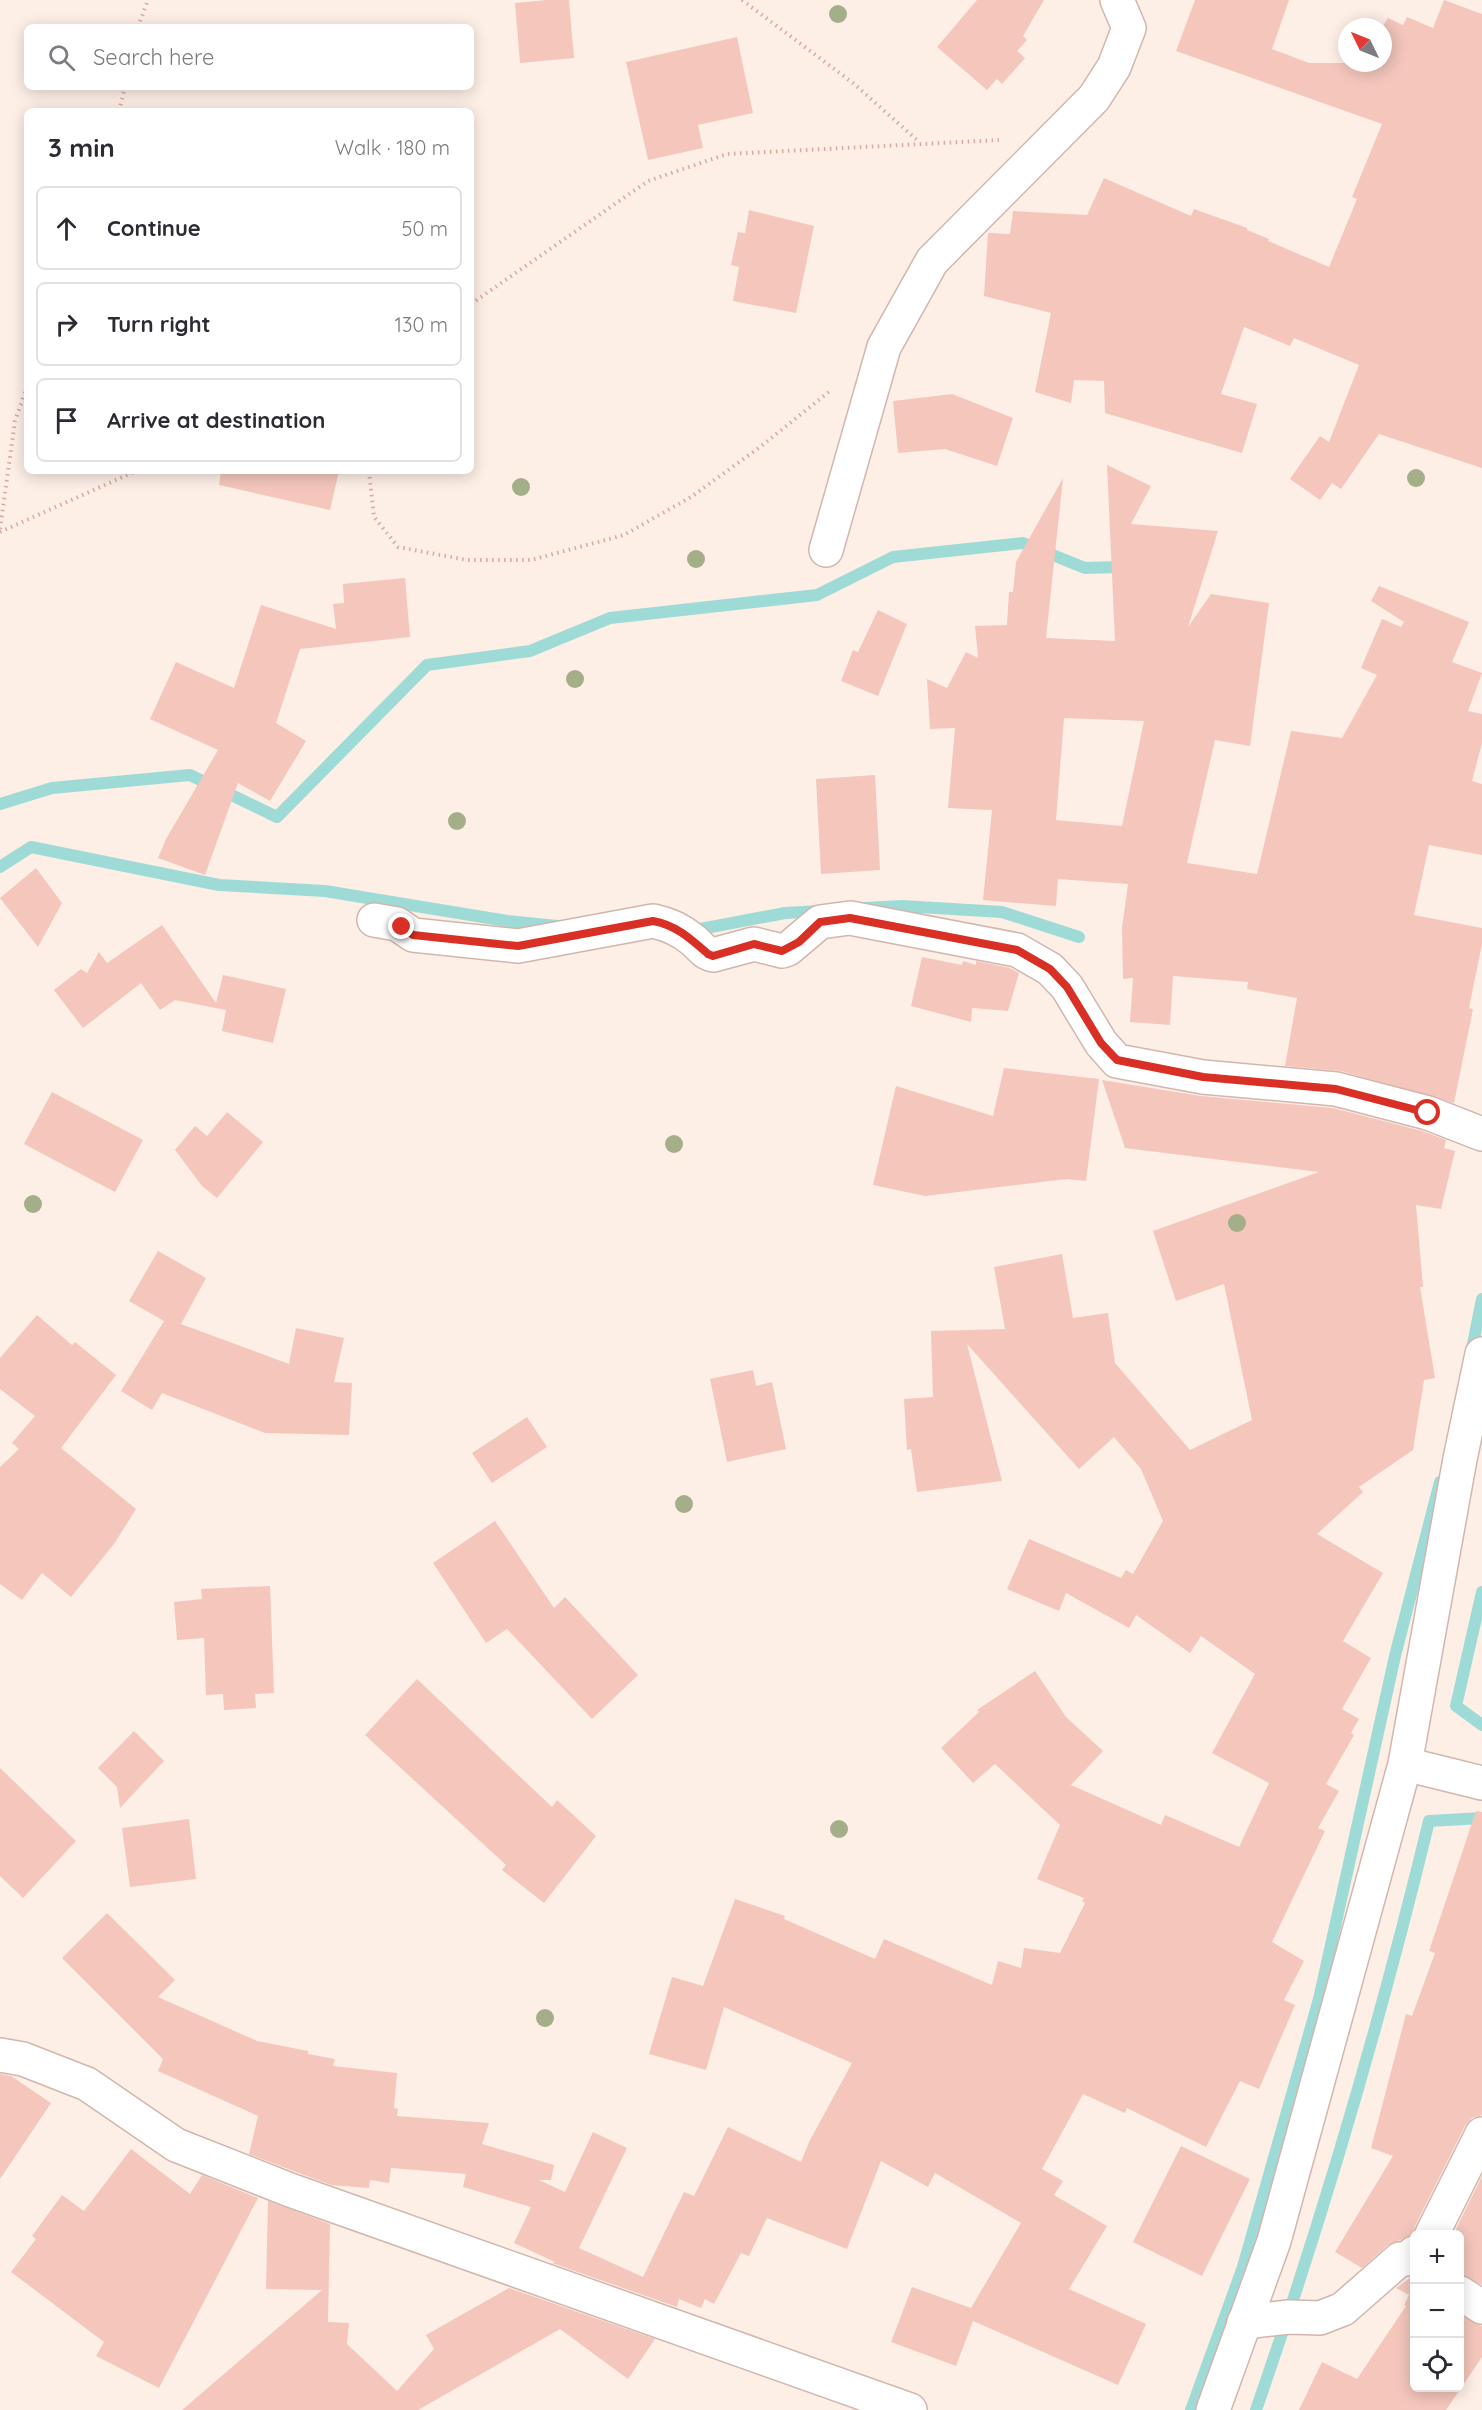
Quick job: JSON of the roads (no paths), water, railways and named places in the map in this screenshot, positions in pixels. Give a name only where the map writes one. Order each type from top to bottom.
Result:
[{"type":"street","points":[[826,550],[884,347],[932,261],[1094,98],[1114,67],[1129,28],[1117,0]]},
{"type":"street","points":[[374,920],[397,924],[413,935],[500,946],[518,946],[653,921],[666,924],[682,932],[713,956],[754,944],[782,951],[788,949],[820,922],[831,919],[867,920],[913,928],[1017,950],[1050,969],[1067,987],[1101,1043],[1117,1060],[1203,1077],[1336,1089],[1428,1113],[1482,1134]]},
{"type":"street","points":[[1213,2410],[1275,2241],[1405,1764],[1460,1459],[1482,1354]]},
{"type":"street","points":[[1405,1764],[1482,1783]]},
{"type":"street","points":[[0,2055],[23,2060],[87,2084],[176,2145],[290,2190],[910,2410]]},
{"type":"street","points":[[1434,2230],[1482,2134]]},
{"type":"street","points":[[1244,2322],[1288,2317],[1320,2318],[1343,2308],[1400,2259],[1410,2258]]},
{"type":"street","points":[[1464,2296],[1482,2307]]},
{"type":"waterway","points":[[0,804],[52,788],[190,775],[277,817],[427,665],[530,651],[610,618],[817,595],[893,557],[1023,543],[1085,568],[1121,567]]},
{"type":"waterway","points":[[0,867],[31,847],[219,885],[325,891],[507,921],[557,926]]},
{"type":"waterway","points":[[865,908],[902,906],[1002,912],[1079,937]]},
{"type":"waterway","points":[[690,931],[785,913],[821,911]]},
{"type":"waterway","points":[[1471,1354],[1482,1299]]},
{"type":"waterway","points":[[1191,2410],[1243,2267],[1319,1999],[1395,1656],[1440,1482]]},
{"type":"waterway","points":[[1482,1592],[1456,1706],[1482,1725]]},
{"type":"waterway","points":[[1256,2410],[1305,2264],[1350,2117],[1429,1821],[1482,1818]]}]
